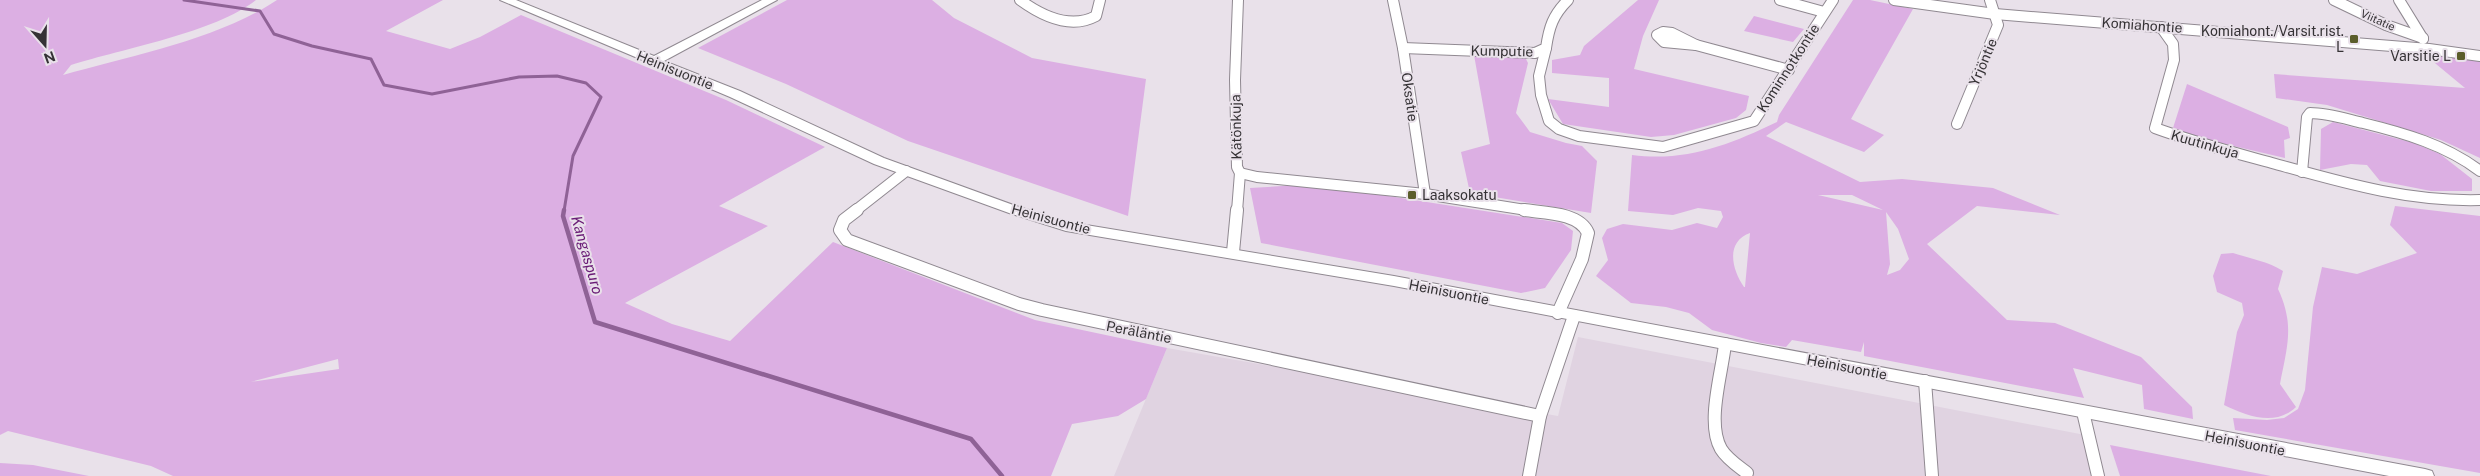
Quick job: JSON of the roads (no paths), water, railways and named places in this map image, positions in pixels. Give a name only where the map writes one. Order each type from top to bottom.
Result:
[{"type":"street","name":"Heinisuontie","points":[[506,0],[735,94],[878,162],[1014,210],[1066,226],[1234,252],[2425,476]]},
{"type":"street","points":[[654,61],[771,0]]},
{"type":"street","points":[[1020,0],[1029,7],[1064,22],[1082,22],[1096,16],[1100,0]]},
{"type":"street","name":"Kätönkuja","points":[[1234,252],[1240,173],[1237,167],[1235,80],[1238,0]]},
{"type":"street","name":"Oksatie","points":[[1393,0],[1403,48],[1425,194]]},
{"type":"street","name":"Kumputie","points":[[1403,48],[1536,53],[1546,48],[1549,25],[1558,10],[1568,0]]},
{"type":"street","points":[[1780,0],[1824,12]]},
{"type":"street","name":"Kominnotkontie","points":[[1546,48],[1539,76],[1541,95],[1550,121],[1559,129],[1579,136],[1649,147],[1680,144],[1754,121],[1833,0]]},
{"type":"street","name":"Komiahontie","points":[[1894,0],[1911,4],[1995,14],[2429,49],[2480,56]]},
{"type":"street","name":"Yrjöntie","points":[[1957,124],[1998,25],[1990,0]]},
{"type":"street","name":"Viitatie","points":[[2334,0],[2386,25],[2422,38]]},
{"type":"street","points":[[2399,0],[2429,49]]},
{"type":"street","name":"Kuutinkuja","points":[[2161,26],[2173,44],[2174,60],[2155,128],[2302,172],[2381,192],[2425,200],[2480,200]]},
{"type":"street","points":[[1696,46],[1788,70]]},
{"type":"street","points":[[2302,172],[2307,117],[2310,113],[2318,113],[2416,138],[2446,151],[2480,171]]},
{"type":"street","name":"Peräläntie","points":[[906,171],[844,220],[840,230],[847,240],[1019,304],[1042,310],[1540,416]]},
{"type":"street","points":[[1240,173],[1257,177],[1425,194],[1567,217],[1583,224],[1588,233],[1587,248],[1564,294],[1558,313]]},
{"type":"street","points":[[1529,476],[1540,416],[1574,316]]},
{"type":"street","points":[[1725,344],[1715,425],[1718,445],[1731,461],[1747,474]]},
{"type":"street","points":[[1925,382],[1932,476]]},
{"type":"street","points":[[2083,412],[2098,476]]},
{"type":"waterway","name":"Kangaspuro","points":[[184,0],[260,11],[274,34],[312,46],[371,59],[384,85],[432,94],[519,77],[557,76],[586,83],[601,97],[573,156],[564,211]]},
{"type":"waterway","name":"Kangaspuro","points":[[564,210],[563,216],[595,322],[971,439],[1002,476]]},
{"type":"place","name":"Komiahont./Varsit.rist. L","points":[[2354,39]]},
{"type":"place","name":"Varsitie L","points":[[2461,56]]},
{"type":"place","name":"Laaksokatu","points":[[1412,195]]}]
